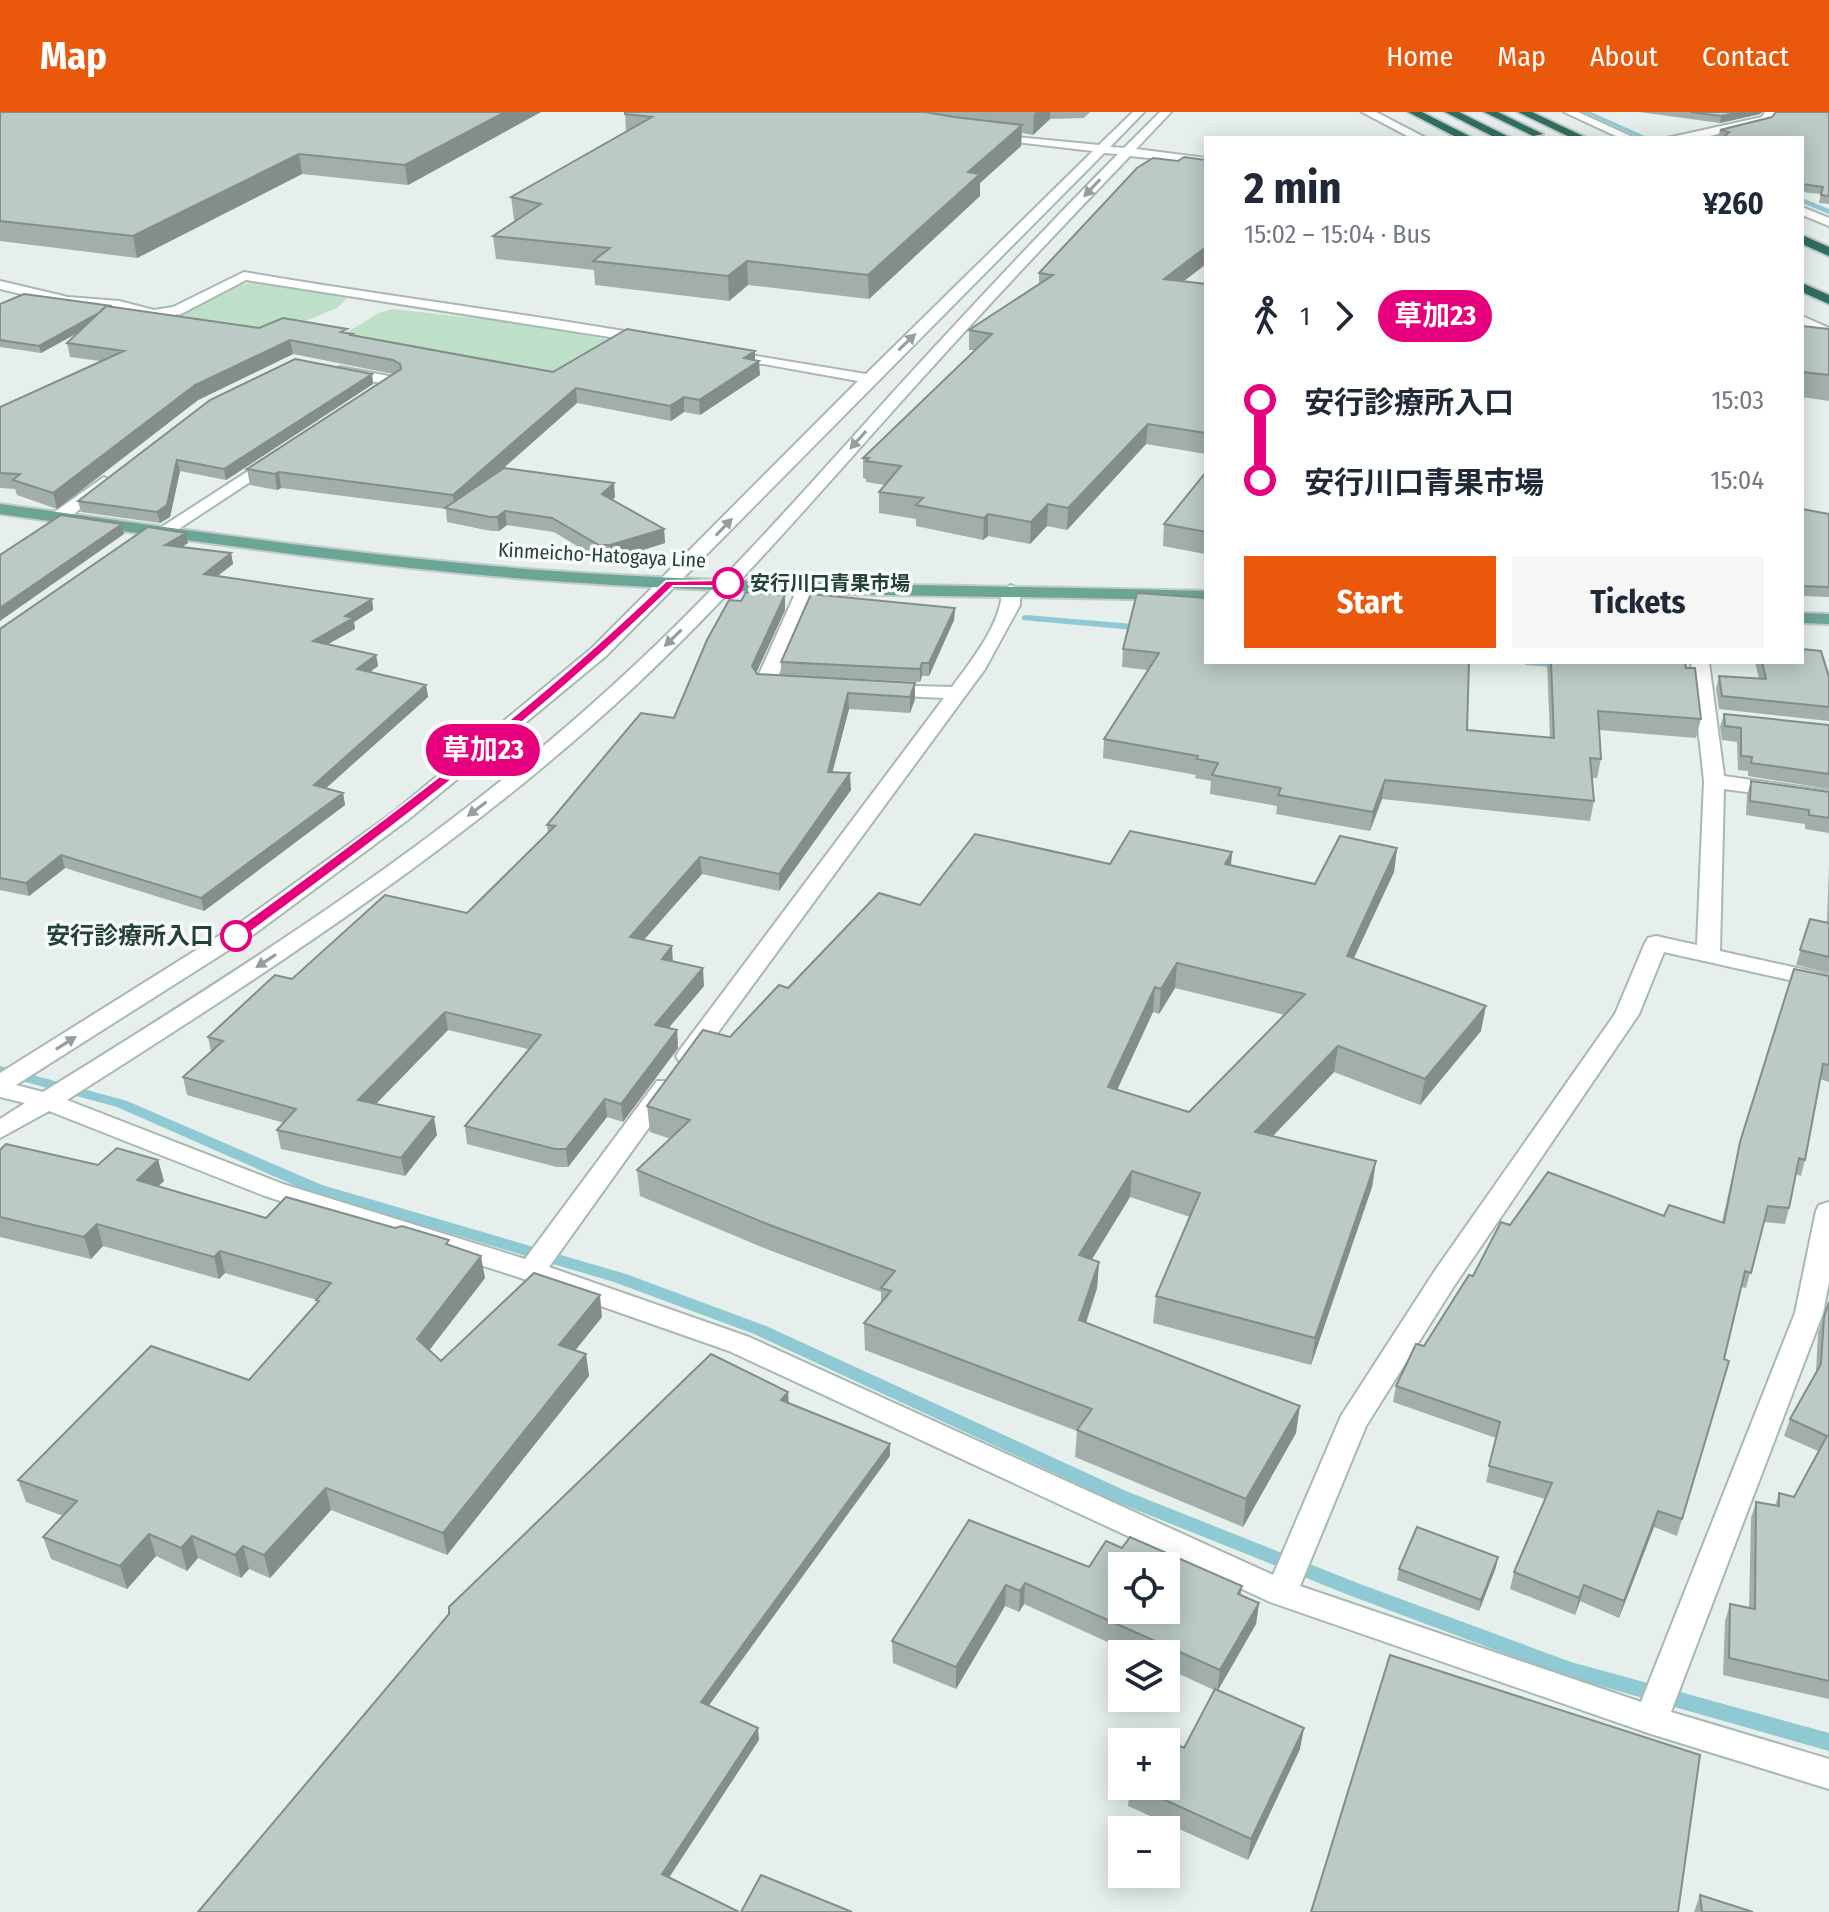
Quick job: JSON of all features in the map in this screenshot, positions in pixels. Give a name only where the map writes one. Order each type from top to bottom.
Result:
[{"type":"highway","points":[[1413,112],[1463,136]]},
{"type":"highway","points":[[1432,112],[1483,136]]},
{"type":"highway","points":[[1450,112],[1501,136]]},
{"type":"highway","points":[[1489,112],[1541,136]]},
{"type":"highway","points":[[1508,112],[1561,136]]},
{"type":"highway","points":[[1523,112],[1577,136]]},
{"type":"highway","points":[[1804,242],[1829,253]]},
{"type":"highway","points":[[1804,254],[1829,265]]},
{"type":"highway","points":[[1804,277],[1829,288]]},
{"type":"highway","points":[[1804,290],[1829,301]]},
{"type":"main road","name":"Kinmeicho-Hatogaya Line","points":[[0,509],[459,568],[670,583],[1204,596]]},
{"type":"main road","points":[[1804,618],[1829,619]]},
{"type":"street","points":[[0,1086],[249,927],[402,815],[599,652],[1139,112]]},
{"type":"street","points":[[0,1130],[278,953],[399,869],[567,737],[728,583],[935,356],[1166,112]]},
{"type":"street","points":[[1367,112],[1416,136]]},
{"type":"street","points":[[1569,112],[1624,136]]},
{"type":"street","points":[[1690,136],[1766,119],[1770,112]]},
{"type":"street","points":[[984,135],[1204,161]]},
{"type":"street","points":[[1804,212],[1829,222]]},
{"type":"street","points":[[0,285],[67,301],[119,305],[154,314],[176,311],[244,276],[656,341]]},
{"type":"street","points":[[1804,321],[1829,333]]},
{"type":"street","points":[[701,349],[869,379]]},
{"type":"street","points":[[323,367],[394,381],[368,398]]},
{"type":"street","points":[[125,546],[289,449]]},
{"type":"street","points":[[59,517],[120,470]]},
{"type":"street","points":[[808,585],[765,683],[809,685]]},
{"type":"street","points":[[531,1271],[978,665],[1011,605],[1011,590]]},
{"type":"street","points":[[1701,664],[1716,718],[1708,955]]},
{"type":"street","points":[[869,688],[958,693]]},
{"type":"street","points":[[1714,781],[1829,797]]},
{"type":"street","points":[[1281,1593],[1352,1424],[1444,1279],[1627,1014],[1656,943],[1829,982]]},
{"type":"street","points":[[0,1086],[47,1101],[274,1190],[531,1271],[739,1344],[1281,1593],[1651,1720],[1829,1774]]},
{"type":"street","points":[[1651,1720],[1809,1313],[1829,1211]]},
{"type":"green space","points":[[255,282],[347,298],[337,308],[281,331],[161,320],[231,289]]},
{"type":"green space","points":[[393,309],[543,326],[614,341],[577,400],[344,334],[379,313]]},
{"type":"building","points":[[0,112],[505,112],[405,165],[299,154],[133,236],[0,221]]},
{"type":"building","points":[[625,112],[925,112],[1022,125],[968,172],[980,174],[868,275],[747,261],[728,276],[593,261],[610,248],[493,236],[541,204],[511,197],[652,117]]},
{"type":"building","points":[[1690,112],[1741,112],[1721,116]]},
{"type":"building","points":[[1776,112],[1829,112],[1829,196],[1821,195],[1823,187],[1804,184],[1804,136],[1725,136],[1729,132],[1720,130],[1772,117]]},
{"type":"building","points":[[1184,157],[1204,160],[1204,249],[1164,279],[1204,284],[1204,433],[1148,424],[1068,508],[1048,504],[1031,522],[988,514],[984,518],[916,505],[923,498],[879,492],[901,466],[863,458],[992,334],[969,330],[1053,275],[1039,273],[1137,168],[1153,158],[1178,161]]},
{"type":"building","points":[[24,294],[112,306],[106,306],[99,313],[39,346],[0,340],[0,304]]},
{"type":"building","points":[[106,306],[259,328],[283,318],[347,329],[341,332],[351,335],[553,372],[627,329],[755,351],[744,358],[759,361],[699,400],[684,397],[670,406],[576,388],[453,495],[247,469],[401,369],[400,364],[393,360],[290,340],[195,385],[53,493],[13,480],[20,474],[0,473],[0,407],[124,351],[67,343]]},
{"type":"building","points":[[1804,326],[1829,329],[1829,375],[1804,372]]},
{"type":"building","points":[[295,359],[372,374],[224,469],[177,460],[167,505],[157,512],[78,501],[210,400]]},
{"type":"building","points":[[504,468],[614,483],[602,494],[664,529],[610,545],[599,545],[552,518],[505,511],[497,517],[490,517],[445,508]]},
{"type":"building","points":[[1204,474],[1204,532],[1164,524]]},
{"type":"building","points":[[1804,509],[1829,514],[1829,587],[1804,586]]},
{"type":"building","points":[[61,515],[122,524],[0,608],[0,555]]},
{"type":"building","points":[[148,527],[186,533],[165,545],[231,553],[204,574],[372,599],[345,616],[353,618],[313,641],[376,655],[357,669],[426,685],[314,785],[343,793],[201,898],[61,855],[26,883],[0,878],[0,629]]},
{"type":"building","points":[[746,592],[785,595],[752,666],[757,674],[915,683],[910,697],[848,693],[828,772],[850,773],[779,874],[700,857],[630,937],[672,946],[662,959],[703,968],[655,1025],[677,1030],[621,1104],[605,1099],[566,1149],[555,1149],[465,1126],[541,1035],[445,1012],[358,1100],[434,1117],[401,1158],[277,1130],[296,1109],[183,1077],[223,1041],[208,1037],[275,975],[292,979],[385,895],[467,913],[555,826],[547,825],[641,713],[674,718],[707,640],[729,600],[741,601]]},
{"type":"building","points":[[1137,593],[1204,598],[1204,664],[1469,664],[1467,730],[1554,738],[1551,664],[1685,664],[1686,668],[1695,668],[1701,719],[1598,711],[1601,759],[1590,758],[1594,801],[1385,780],[1373,812],[1278,795],[1281,788],[1212,775],[1218,763],[1197,759],[1198,756],[1104,739],[1159,653],[1123,649]]},
{"type":"building","points":[[811,594],[955,608],[929,663],[922,663],[920,669],[781,662]]},
{"type":"building","points":[[1804,649],[1821,651],[1829,677],[1829,707],[1722,696],[1719,676],[1766,679],[1762,664],[1804,664]]},
{"type":"building","points":[[1724,714],[1829,725],[1829,774],[1751,763],[1752,757],[1741,756],[1741,728],[1725,726]]},
{"type":"building","points":[[1751,781],[1829,792],[1829,818],[1809,815],[1809,810],[1750,801]]},
{"type":"building","points":[[1130,831],[1232,852],[1225,864],[1315,884],[1340,836],[1397,848],[1347,956],[1486,1006],[1425,1079],[1338,1046],[1255,1132],[1376,1161],[1315,1338],[1156,1296],[1200,1193],[1132,1171],[1079,1255],[1099,1262],[1079,1320],[1300,1406],[1246,1499],[1077,1430],[1092,1409],[864,1323],[891,1291],[881,1288],[895,1271],[767,1224],[637,1170],[690,1120],[647,1106],[703,1030],[730,1037],[779,985],[788,988],[879,893],[920,905],[975,834],[1110,864]],"holes":[[[1177,963],[1305,994],[1189,1112],[1108,1087],[1155,987],[1161,989]]]},
{"type":"building","points":[[1810,919],[1829,923],[1829,957],[1800,950]]},
{"type":"building","points":[[1794,969],[1829,976],[1829,1065],[1823,1064],[1805,1160],[1799,1158],[1789,1208],[1768,1206],[1751,1273],[1745,1271],[1724,1359],[1729,1361],[1682,1519],[1658,1511],[1624,1601],[1584,1585],[1579,1598],[1514,1572],[1552,1483],[1489,1466],[1500,1422],[1396,1386],[1416,1344],[1424,1346],[1469,1275],[1473,1276],[1501,1222],[1510,1225],[1548,1172],[1664,1216],[1669,1205],[1724,1223],[1740,1142]]},
{"type":"building","points":[[6,1144],[98,1165],[117,1148],[158,1160],[137,1180],[266,1218],[286,1197],[449,1240],[446,1244],[481,1256],[417,1339],[441,1361],[534,1273],[600,1295],[559,1345],[586,1354],[443,1533],[326,1488],[264,1555],[243,1546],[235,1555],[192,1536],[181,1548],[149,1534],[120,1566],[43,1537],[77,1501],[18,1480],[151,1346],[249,1380],[319,1301],[316,1300],[331,1283],[220,1251],[214,1257],[97,1224],[84,1237],[0,1217],[0,1150]]},
{"type":"building","points":[[1829,1302],[1829,1681],[1729,1658],[1730,1604],[1755,1609],[1756,1502],[1779,1506],[1779,1493],[1794,1497],[1827,1436],[1790,1419],[1821,1364],[1824,1317]]},
{"type":"building","points":[[711,1354],[788,1392],[781,1400],[890,1444],[701,1702],[758,1728],[662,1874],[739,1912],[198,1912],[449,1614],[449,1607]]},
{"type":"building","points":[[969,1520],[1089,1567],[1106,1541],[1122,1548],[1130,1537],[1164,1552],[1108,1552],[1108,1620],[1025,1583],[1020,1591],[1006,1585],[956,1667],[892,1641]]},
{"type":"building","points":[[1417,1527],[1498,1557],[1481,1600],[1399,1569]]},
{"type":"building","points":[[1180,1559],[1242,1586],[1238,1594],[1259,1603],[1220,1670],[1180,1652],[1180,1640],[1153,1640],[1117,1624],[1180,1624]]},
{"type":"building","points":[[1390,1655],[1700,1755],[1678,1912],[1311,1912]]},
{"type":"building","points":[[1215,1689],[1304,1728],[1251,1839],[1165,1800],[1180,1800],[1180,1746],[1184,1748]]},
{"type":"building","points":[[761,1875],[852,1912],[741,1912]]},
{"type":"building","points":[[1700,1895],[1753,1912],[1702,1912]]},
{"type":"waterway","points":[[1586,112],[1641,136]]},
{"type":"waterway","points":[[1804,201],[1829,212]]},
{"type":"waterway","points":[[1026,618],[1145,628]]},
{"type":"waterway","points":[[1552,664],[1565,665]]},
{"type":"waterway","points":[[0,1070],[122,1104],[317,1189],[620,1278],[760,1330],[1120,1496],[1353,1589],[1569,1669],[1829,1742]]},
{"type":"bus line","name":"草加23","points":[[236,936],[402,815],[487,746],[599,652],[670,583],[728,583]]},
{"type":"place","name":"安行川口青果市場","points":[[728,583]]},
{"type":"place","name":"安行診療所入口","points":[[236,936]]}]
